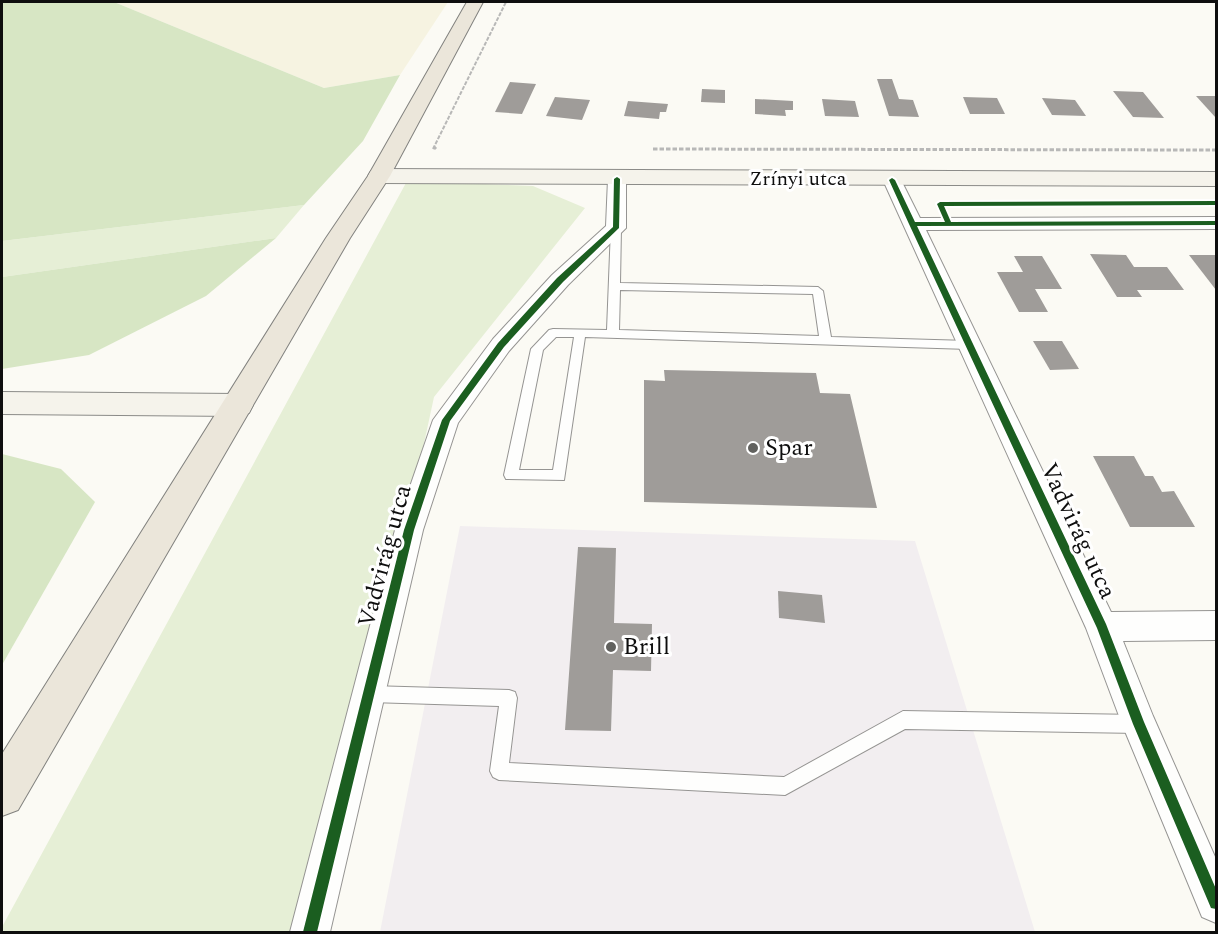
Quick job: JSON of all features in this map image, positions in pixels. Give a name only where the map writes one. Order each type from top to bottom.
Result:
[{"type":"main road","points":[[2,794],[338,238],[379,176],[475,2]]},
{"type":"main road","name":"Zrínyi utca","points":[[379,176],[892,180],[1216,179]]},
{"type":"main road","points":[[2,403],[238,405]]},
{"type":"street","points":[[616,228],[618,178]]},
{"type":"street","name":"Vadvirág utca","points":[[892,180],[1102,627],[1139,724],[1216,903]]},
{"type":"street","points":[[912,224],[1216,223]]},
{"type":"street","name":"Vadvirág utca","points":[[310,933],[409,530],[446,420],[501,345],[560,280],[616,228]]},
{"type":"street","points":[[1102,627],[1216,625]]},
{"type":"lane","points":[[614,334],[616,228]]},
{"type":"lane","points":[[614,286],[818,291],[826,341]]},
{"type":"lane","points":[[580,333],[559,476],[511,475],[537,349],[553,333],[580,333],[969,345]]},
{"type":"lane","points":[[370,694],[509,698],[499,771],[785,786],[903,720],[1139,724]]},
{"type":"path","points":[[445,149],[433,149],[506,2]]},
{"type":"path","points":[[647,149],[1216,150]]},
{"type":"shaded area","points":[[114,2],[448,2],[400,75],[324,88]]},
{"type":"shaded area","points":[[460,526],[915,541],[1035,932],[380,932]]},
{"type":"green space","points":[[2,2],[114,2],[324,88],[400,75],[363,141],[304,205],[2,241]]},
{"type":"green space","points":[[407,181],[533,186],[585,208],[434,397],[370,694],[312,932],[2,932],[2,927]]},
{"type":"green space","points":[[304,205],[276,238],[2,277],[2,241]]},
{"type":"green space","points":[[276,238],[206,296],[89,355],[2,369],[2,277]]},
{"type":"green space","points":[[2,454],[61,469],[95,502],[2,665]]},
{"type":"building","points":[[877,79],[892,79],[899,99],[913,100],[919,117],[889,116]]},
{"type":"building","points":[[510,82],[536,84],[522,114],[495,112]]},
{"type":"building","points":[[702,89],[725,90],[725,103],[701,102]]},
{"type":"building","points":[[1113,91],[1143,92],[1164,118],[1133,117]]},
{"type":"building","points":[[1196,96],[1216,96],[1216,118]]},
{"type":"building","points":[[555,97],[590,100],[582,120],[546,116]]},
{"type":"building","points":[[963,97],[997,98],[1005,114],[970,114]]},
{"type":"building","points":[[1042,98],[1075,100],[1086,116],[1052,115]]},
{"type":"building","points":[[755,99],[793,101],[793,110],[785,110],[786,116],[755,114]]},
{"type":"building","points":[[822,99],[855,101],[859,117],[825,116]]},
{"type":"building","points":[[628,101],[668,104],[666,112],[660,112],[659,119],[624,116]]},
{"type":"building","points":[[1090,254],[1126,255],[1134,267],[1167,267],[1184,290],[1137,290],[1142,297],[1117,297]]},
{"type":"building","points":[[1189,255],[1216,255],[1216,290]]},
{"type":"building","points":[[1014,256],[1042,256],[1062,289],[1035,289],[1048,312],[1019,312],[997,272],[1023,272]]},
{"type":"building","points":[[1033,341],[1062,341],[1079,369],[1050,370]]},
{"type":"building","name":"Spar","points":[[664,370],[816,373],[820,393],[850,394],[877,508],[644,502],[644,380],[665,381]]},
{"type":"building","points":[[1093,456],[1134,456],[1145,476],[1153,476],[1162,492],[1174,491],[1195,527],[1130,527]]},
{"type":"building","name":"Brill","points":[[578,547],[616,548],[614,623],[652,624],[651,671],[613,670],[611,731],[565,730]]},
{"type":"building","points":[[778,591],[822,595],[825,623],[779,618]]},
{"type":"cycle path","points":[[310,932],[409,530],[446,420],[501,345],[560,280],[616,228],[617,179]]},
{"type":"cycle path","points":[[892,180],[1102,627],[1139,724],[1216,903]]},
{"type":"cycle path","points":[[949,224],[940,204],[1216,203]]},
{"type":"cycle path","points":[[912,224],[1216,223]]},
{"type":"place","name":"Spar","points":[[753,448]]},
{"type":"place","name":"Brill","points":[[611,647]]}]
